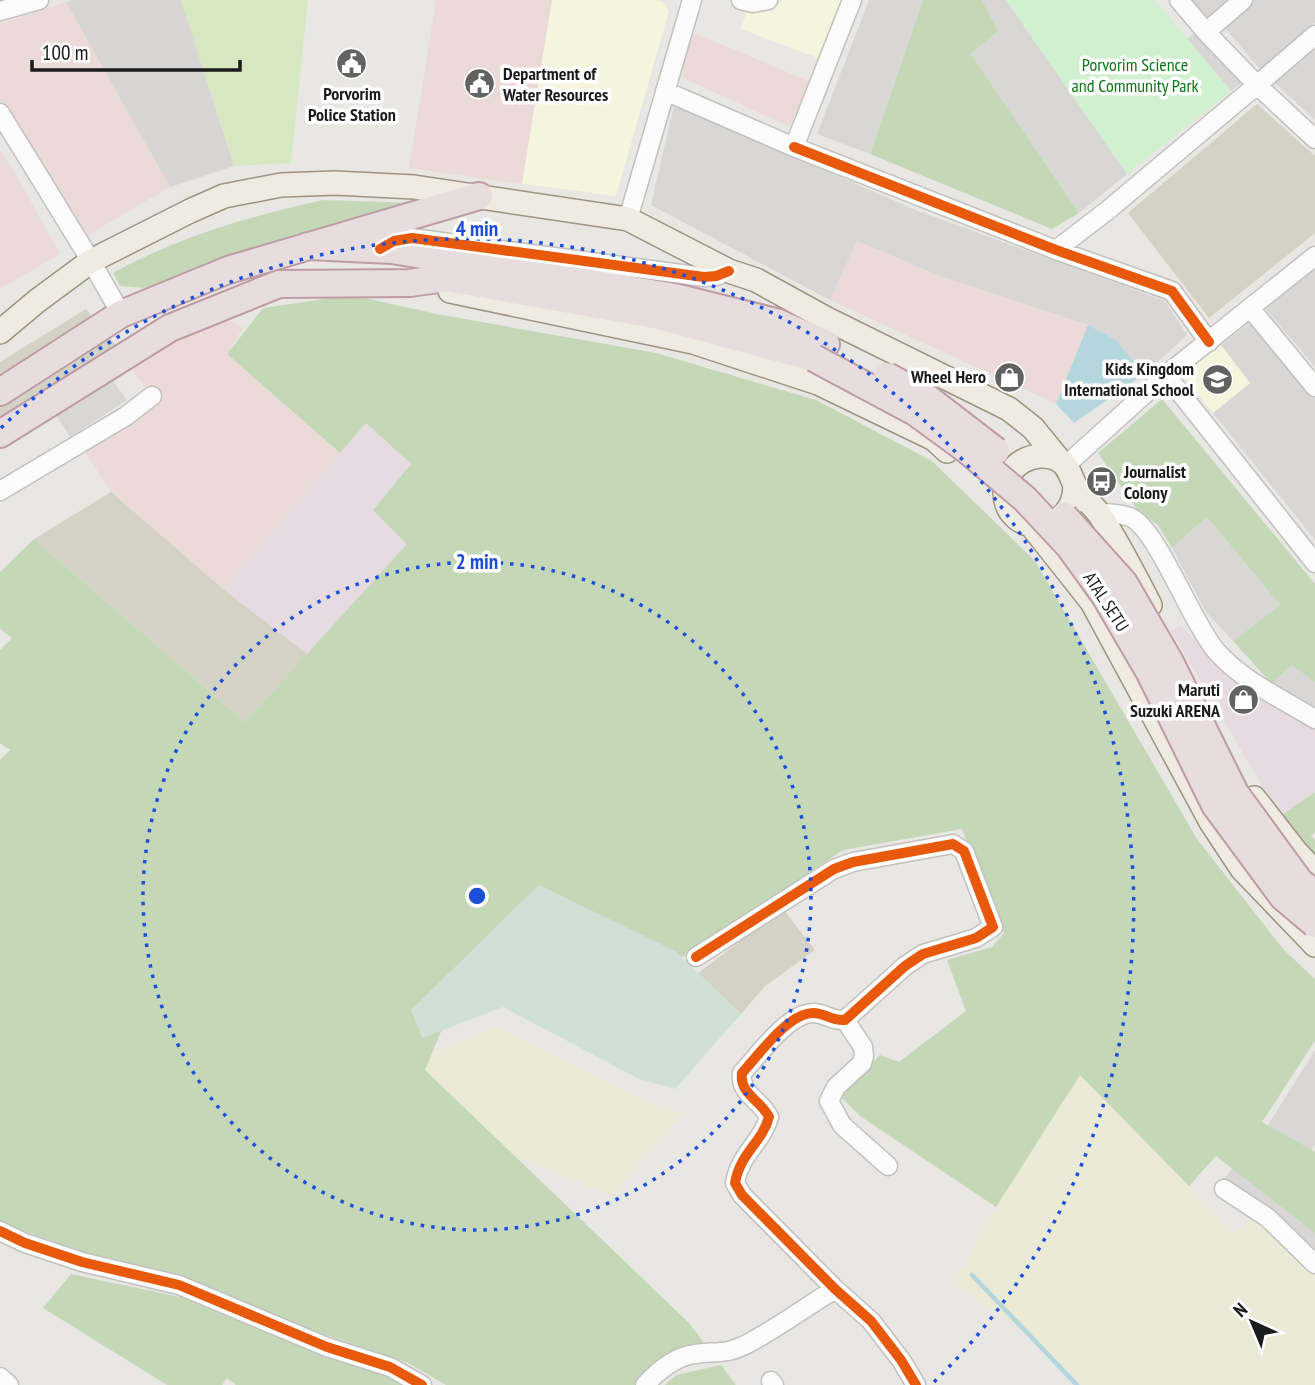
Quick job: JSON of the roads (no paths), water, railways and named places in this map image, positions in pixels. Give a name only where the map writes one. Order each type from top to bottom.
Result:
[{"type":"highway","points":[[0,393],[121,314],[228,270],[478,196]]},
{"type":"highway","points":[[308,246],[380,249],[517,280]]},
{"type":"highway","points":[[0,434],[170,328],[279,284],[410,283],[446,278],[517,280],[688,300],[776,322],[820,351]]},
{"type":"highway","name":"ATAL SETU","points":[[820,351],[937,405],[1035,485],[1081,533],[1124,583],[1170,662],[1235,793],[1300,881],[1315,894]]},
{"type":"highway","name":"ATAL SETU","points":[[820,351],[936,427],[1025,499],[1069,546],[1105,596],[1150,673],[1215,805],[1283,897],[1315,924]]},
{"type":"main road","points":[[0,332],[37,300],[91,261],[224,196],[281,185],[335,183],[414,187],[628,219],[729,271],[756,280],[827,319],[1009,409],[1033,428],[1098,512],[1128,561],[1224,754],[1259,805],[1315,872]]},
{"type":"main road","points":[[410,283],[693,342],[818,383],[934,439],[1006,500],[1015,516],[1031,524],[1092,602],[1211,822],[1251,878],[1315,945]]},
{"type":"main road","points":[[1006,500],[1008,476],[1018,464],[1032,457],[1040,456],[1067,471]]},
{"type":"main road","points":[[1031,524],[1051,524],[1067,514],[1072,505],[1067,471]]},
{"type":"street","points":[[0,11],[39,0]]},
{"type":"street","points":[[628,219],[692,0]]},
{"type":"street","points":[[741,0],[753,3],[768,0]]},
{"type":"street","points":[[794,147],[852,0]]},
{"type":"street","points":[[1179,0],[1257,85],[1315,139]]},
{"type":"street","points":[[1206,32],[1243,0]]},
{"type":"street","points":[[1056,250],[1108,210],[1315,35]]},
{"type":"street","points":[[665,91],[794,147],[1056,250],[1172,291],[1209,342]]},
{"type":"street","points":[[0,113],[121,314]]},
{"type":"street","points":[[380,249],[394,241],[412,238],[704,278],[729,271]]},
{"type":"street","points":[[1067,471],[1166,376],[1315,256]]},
{"type":"street","points":[[1251,309],[1315,387]]},
{"type":"street","points":[[1166,376],[1315,563]]},
{"type":"street","points":[[0,491],[126,416],[152,396]]},
{"type":"street","points":[[1098,512],[1130,517],[1144,526],[1192,616],[1215,650],[1233,669],[1315,719]]},
{"type":"street","points":[[696,957],[834,869],[853,862],[953,844],[964,851],[993,927],[976,938],[923,954],[905,966],[845,1020],[834,1021],[822,1014],[800,1016],[782,1028],[742,1073],[741,1083],[747,1093],[765,1107],[769,1116],[767,1126],[737,1167],[735,1183],[742,1195],[835,1289],[871,1321],[901,1360],[916,1385]]},
{"type":"street","points":[[845,1020],[863,1047],[864,1056],[862,1063],[836,1087],[829,1101],[842,1125],[888,1166]]},
{"type":"street","points":[[1224,1189],[1268,1219],[1315,1264]]},
{"type":"street","points":[[0,1231],[25,1243],[82,1262],[180,1285],[327,1347],[390,1367],[422,1385]]},
{"type":"street","points":[[645,1385],[675,1360],[693,1354],[720,1354],[747,1344],[835,1289]]},
{"type":"street","points":[[0,1377],[9,1385]]},
{"type":"water","points":[[1088,325],[1116,340],[1144,374],[1074,423],[1056,404]]},
{"type":"waterway","points":[[972,1275],[1077,1385]]},
{"type":"place","name":"Porvorim Police Station","points":[[352,64]]},
{"type":"place","name":"Department of Water Resources","points":[[480,84]]},
{"type":"place","name":"Wheel Hero","points":[[1009,377]]},
{"type":"place","name":"Kids Kingdom International School","points":[[1217,379]]},
{"type":"place","name":"Journalist Colony","points":[[1101,482]]},
{"type":"place","name":"Maruti Suzuki ARENA","points":[[1243,700]]},
{"type":"park label","name":"Porvorim Science and Community Park","points":[[1135,75]]}]
